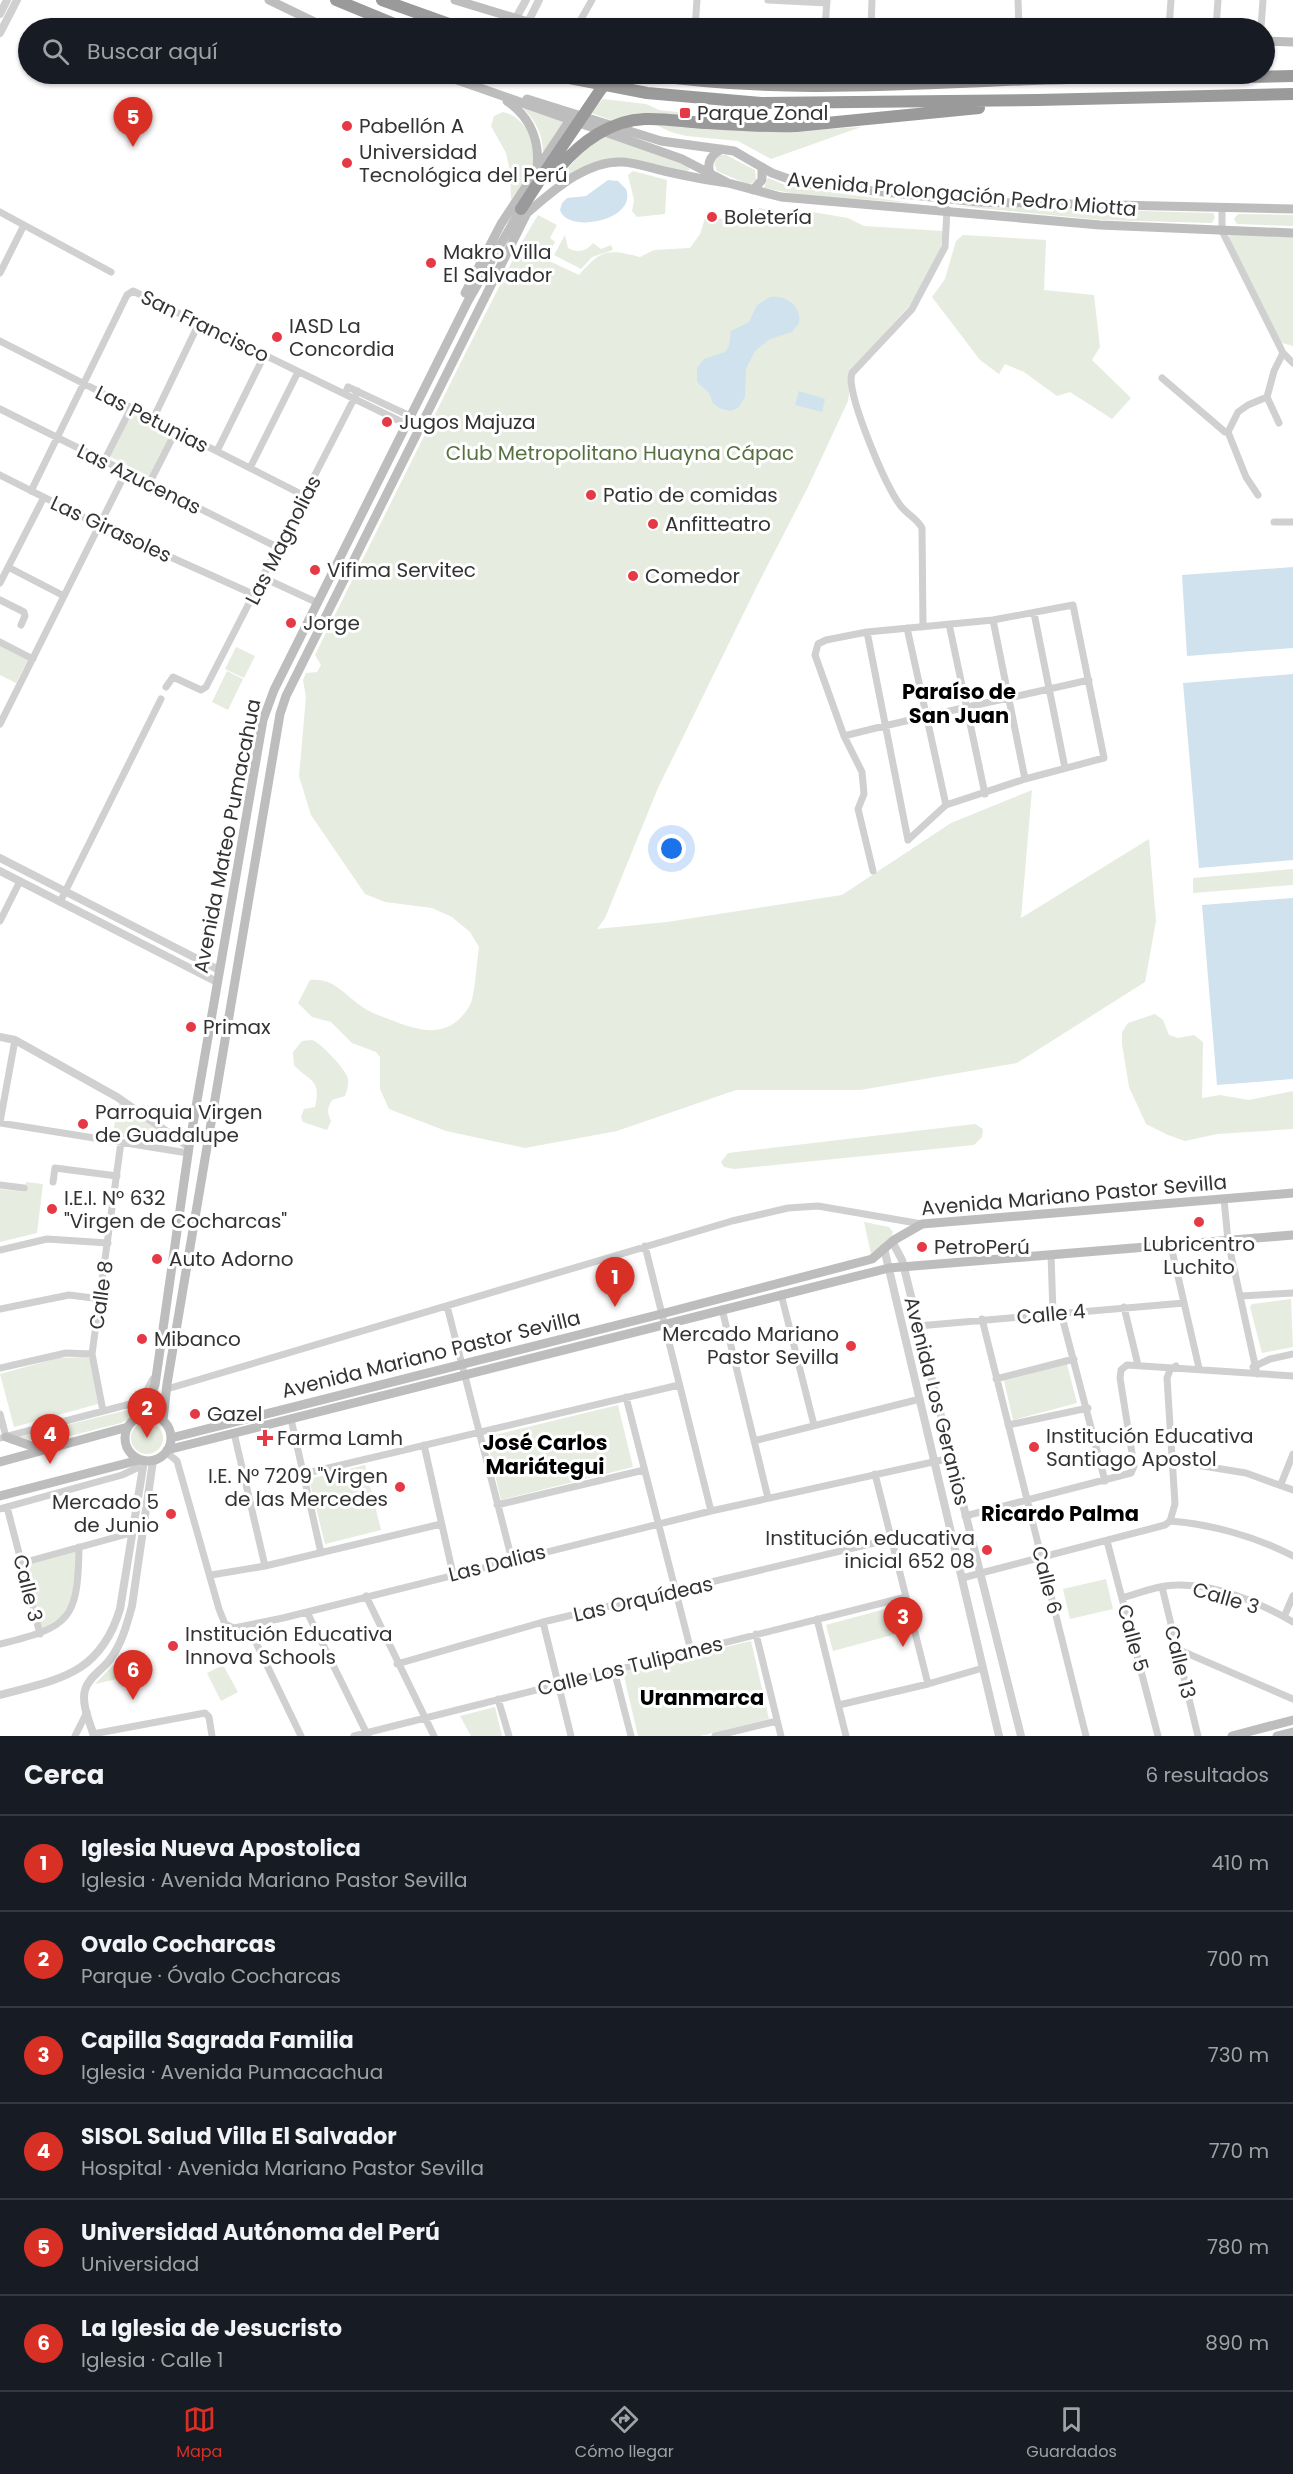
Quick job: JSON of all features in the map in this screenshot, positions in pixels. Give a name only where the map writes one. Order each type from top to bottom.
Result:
[{"type":"highway","points":[[336,0],[380,18]]},
{"type":"highway","points":[[382,0],[432,18]]},
{"type":"highway","points":[[1275,75],[1291,75]]},
{"type":"highway","points":[[601,84],[647,93],[752,102],[1036,100],[1293,94]]},
{"type":"highway","points":[[524,211],[557,164],[606,84]]},
{"type":"highway","points":[[759,84],[800,86],[862,84]]},
{"type":"highway","points":[[557,164],[595,135],[617,125],[644,119],[759,127],[796,126],[1036,100]]},
{"type":"main road","points":[[269,0],[306,18]]},
{"type":"main road","points":[[455,0],[473,3],[516,18]]},
{"type":"main road","points":[[1275,41],[1293,42]]},
{"type":"main road","points":[[435,368],[441,342],[491,241],[572,116],[469,84]]},
{"type":"main road","points":[[495,93],[515,107],[532,128],[538,150],[537,170]]},
{"type":"main road","name":"Avenida Prolongación Pedro Miotta","points":[[572,116],[668,143],[722,149],[741,154],[762,167],[800,183],[955,201],[1293,209]]},
{"type":"main road","name":"Avenida Prolongación Pedro Miotta","points":[[572,116],[673,156],[728,183],[802,200],[946,210],[1100,225],[1293,233]]},
{"type":"main road","points":[[710,173],[710,161],[714,154],[722,149]]},
{"type":"main road","points":[[524,211],[581,172],[607,164],[622,162],[701,180],[728,183]]},
{"type":"main road","points":[[753,190],[762,180],[762,167]]},
{"type":"main road","name":"Avenida Mateo Pumacahua","points":[[143,1415],[151,1400],[157,1372],[188,1150],[263,720],[274,690],[468,301],[524,211]]},
{"type":"main road","name":"Avenida Mateo Pumacahua","points":[[163,1420],[280,714],[342,582],[524,211]]},
{"type":"main road","name":"Avenida Mariano Pastor Sevilla","points":[[167,1451],[465,1374],[872,1258],[922,1224],[1293,1193]]},
{"type":"main road","name":"Avenida Mariano Pastor Sevilla","points":[[171,1438],[462,1363],[663,1319],[722,1309],[889,1268],[1293,1235]]},
{"type":"main road","points":[[0,1496],[144,1460],[167,1451],[171,1438],[170,1431],[163,1420],[157,1416],[143,1415],[137,1418],[125,1434],[127,1447],[144,1460]]},
{"type":"main road","points":[[0,1462],[128,1427]]},
{"type":"main road","points":[[3,1438],[43,1450]]},
{"type":"main road","points":[[1232,1736],[1293,1720]]},
{"type":"main road","points":[[1276,1736],[1293,1732]]},
{"type":"street","points":[[0,14],[7,0]]},
{"type":"street","points":[[0,33],[16,0]]},
{"type":"street","points":[[516,18],[526,0]]},
{"type":"street","points":[[530,18],[539,0]]},
{"type":"street","points":[[582,18],[592,0]]},
{"type":"street","points":[[696,18],[697,0]]},
{"type":"street","points":[[768,0],[827,2],[826,18]]},
{"type":"street","points":[[872,0],[872,18]]},
{"type":"street","points":[[1018,0],[1019,18]]},
{"type":"street","points":[[1170,18],[1171,0]]},
{"type":"street","points":[[1217,18],[1218,0]]},
{"type":"street","points":[[1262,18],[1263,0]]},
{"type":"street","points":[[1222,207],[1222,231],[1282,353],[1293,363]]},
{"type":"street","points":[[923,627],[922,528],[919,522],[900,506],[890,489],[870,442],[851,378],[852,373],[912,309],[945,247],[946,210]]},
{"type":"street","points":[[0,212],[111,272]]},
{"type":"street","points":[[0,273],[24,225]]},
{"type":"street","name":"San Francisco","points":[[84,384],[127,295],[133,291],[298,372],[347,390],[408,420]]},
{"type":"street","points":[[153,419],[199,323]]},
{"type":"street","name":"Las Petunias","points":[[0,341],[305,496]]},
{"type":"street","points":[[1228,432],[1238,412],[1248,405],[1267,398],[1271,391],[1274,371],[1282,353]]},
{"type":"street","points":[[217,451],[264,356]]},
{"type":"street","points":[[250,468],[298,372]]},
{"type":"street","points":[[1162,378],[1225,432],[1228,432],[1246,477],[1258,495]]},
{"type":"street","points":[[31,491],[84,384]]},
{"type":"street","name":"Las Magnolias","points":[[166,687],[173,677],[201,690],[206,687],[356,395]]},
{"type":"street","points":[[1267,398],[1279,423]]},
{"type":"street","points":[[104,461],[131,408]]},
{"type":"street","name":"Las Azucenas","points":[[0,409],[279,548]]},
{"type":"street","points":[[149,483],[176,431]]},
{"type":"street","points":[[0,724],[126,472]]},
{"type":"street","name":"Las Girasoles","points":[[0,475],[99,525],[255,595]]},
{"type":"street","points":[[0,583],[44,497]]},
{"type":"street","points":[[1274,522],[1293,522]]},
{"type":"street","points":[[8,567],[64,596]]},
{"type":"street","points":[[264,578],[318,603]]},
{"type":"street","points":[[0,600],[24,612],[25,616],[21,625]]},
{"type":"street","points":[[867,632],[908,840],[946,805],[1104,758],[1073,605],[993,620],[867,632],[826,640],[818,644],[815,655],[844,736],[865,782],[864,794],[858,809],[873,871]]},
{"type":"street","points":[[1034,613],[1065,768]]},
{"type":"street","points":[[993,620],[1025,780]]},
{"type":"street","points":[[949,624],[985,794]]},
{"type":"street","points":[[907,628],[946,805]]},
{"type":"street","points":[[0,642],[33,659]]},
{"type":"street","points":[[844,736],[927,715],[1089,680]]},
{"type":"street","points":[[60,902],[161,699]]},
{"type":"street","points":[[0,858],[219,970]]},
{"type":"street","points":[[0,871],[217,982]]},
{"type":"street","points":[[0,921],[20,881]]},
{"type":"street","points":[[0,1037],[15,1040],[117,1097],[188,1150]]},
{"type":"street","points":[[15,1040],[0,1122],[121,1142],[188,1150]]},
{"type":"street","name":"Calle 8","points":[[104,1411],[92,1354],[121,1142]]},
{"type":"street","points":[[53,1182],[55,1168],[117,1176]]},
{"type":"street","points":[[0,1185],[24,1188]]},
{"type":"street","points":[[1224,1199],[1228,1241],[1257,1374]]},
{"type":"street","points":[[167,1389],[645,1246],[732,1221],[788,1208],[818,1206],[922,1224]]},
{"type":"street","points":[[0,1250],[47,1239],[108,1243]]},
{"type":"street","name":"Avenida Los Geranios","points":[[888,1245],[903,1266],[1021,1736]]},
{"type":"street","name":"Avenida Los Geranios","points":[[888,1245],[889,1268],[999,1736]]},
{"type":"street","points":[[645,1246],[711,1511]]},
{"type":"street","points":[[1171,1246],[1199,1368]]},
{"type":"street","points":[[1050,1254],[1057,1313],[1074,1359],[1105,1481]]},
{"type":"street","points":[[894,1289],[908,1285]]},
{"type":"street","points":[[1241,1296],[1293,1293]]},
{"type":"street","points":[[781,1294],[814,1425]]},
{"type":"street","points":[[0,1309],[69,1295],[101,1299]]},
{"type":"street","name":"Calle 4","points":[[918,1326],[1184,1303]]},
{"type":"street","points":[[447,1306],[512,1560]]},
{"type":"street","points":[[1124,1307],[1137,1365]]},
{"type":"street","points":[[722,1309],[768,1498]]},
{"type":"street","name":"Calle 6","points":[[982,1319],[1086,1736]]},
{"type":"street","points":[[0,1368],[66,1353],[92,1354]]},
{"type":"street","points":[[1245,1371],[1270,1359],[1293,1354]]},
{"type":"street","points":[[996,1379],[1074,1359]]},
{"type":"street","points":[[965,1516],[1131,1473],[1134,1469],[1120,1378],[1121,1370],[1127,1365],[1176,1366],[1293,1376]]},
{"type":"street","points":[[962,1578],[1165,1526],[1170,1521],[1175,1504],[1167,1378],[1170,1370],[1176,1366]]},
{"type":"street","points":[[0,1414],[3,1438],[142,1399],[157,1372]]},
{"type":"street","points":[[303,1474],[679,1385]]},
{"type":"street","points":[[626,1397],[691,1651]]},
{"type":"street","points":[[754,1440],[920,1399]]},
{"type":"street","points":[[1008,1425],[1088,1408]]},
{"type":"street","points":[[291,1419],[321,1553]]},
{"type":"street","points":[[234,1433],[265,1566]]},
{"type":"street","points":[[424,1445],[453,1574]]},
{"type":"street","points":[[167,1451],[177,1461],[225,1624],[234,1628],[248,1626],[301,1736]]},
{"type":"street","points":[[1281,1484],[1293,1454]]},
{"type":"street","name":"Las Dalias","points":[[248,1626],[711,1511],[951,1458]]},
{"type":"street","points":[[4,1508],[122,1475],[137,1468],[144,1460]]},
{"type":"street","points":[[0,1695],[64,1678],[85,1665],[103,1644],[116,1620],[144,1460]]},
{"type":"street","points":[[144,1460],[132,1606],[119,1646],[110,1661],[84,1690],[87,1712],[93,1735],[205,1713],[209,1717],[212,1736]]},
{"type":"street","points":[[1172,1461],[1246,1473],[1293,1490]]},
{"type":"street","points":[[497,1505],[644,1470]]},
{"type":"street","points":[[875,1474],[928,1684]]},
{"type":"street","name":"Calle 3","points":[[4,1508],[22,1563],[40,1634]]},
{"type":"street","points":[[1170,1521],[1194,1524],[1268,1543],[1293,1556]]},
{"type":"street","points":[[211,1575],[265,1566],[441,1524]]},
{"type":"street","points":[[22,1563],[132,1533]]},
{"type":"street","name":"Las Orquídeas","points":[[397,1664],[543,1622],[891,1539]]},
{"type":"street","name":"Calle 5","points":[[1107,1541],[1158,1736]]},
{"type":"street","points":[[0,1644],[40,1634],[63,1620],[73,1606],[79,1586],[80,1547]]},
{"type":"street","name":"Calle 3","points":[[1122,1598],[1178,1585],[1213,1589],[1247,1600],[1293,1622]]},
{"type":"street","name":"Calle 13","points":[[1162,1587],[1198,1736]]},
{"type":"street","points":[[366,1596],[397,1664],[434,1736]]},
{"type":"street","points":[[1284,1617],[1293,1596]]},
{"type":"street","name":"Calle Los Tulipanes","points":[[354,1736],[368,1735],[498,1699],[906,1597]]},
{"type":"street","points":[[307,1612],[368,1735]]},
{"type":"street","points":[[817,1619],[846,1736]]},
{"type":"street","points":[[543,1622],[571,1736]]},
{"type":"street","points":[[756,1635],[781,1736]]},
{"type":"street","points":[[1177,1650],[1293,1699]]},
{"type":"street","points":[[839,1705],[928,1684],[983,1668]]},
{"type":"street","points":[[614,1670],[631,1736]]},
{"type":"street","points":[[498,1699],[508,1736]]},
{"type":"street","points":[[75,1736],[87,1712]]},
{"type":"street","points":[[715,1736],[777,1721]]},
{"type":"green space","points":[[603,99],[646,104],[659,110],[678,112],[678,116],[614,121],[591,113]]},
{"type":"green space","points":[[523,108],[563,122],[543,153],[538,129]]},
{"type":"green space","points":[[503,112],[512,115],[525,128],[533,145],[534,155],[530,173],[511,200],[510,171],[506,153],[491,126],[494,116]]},
{"type":"green space","points":[[654,124],[809,130],[861,127],[771,159],[738,141],[686,136]]},
{"type":"green space","points":[[606,136],[666,155],[690,167],[689,170],[685,172],[655,164],[586,166],[555,182],[590,144]]},
{"type":"green space","points":[[719,155],[726,155],[755,170],[756,180],[749,185],[717,171],[714,163]]},
{"type":"green space","points":[[633,171],[667,180],[665,214],[637,217],[632,211],[634,200],[628,175]]},
{"type":"green space","points":[[768,178],[790,187],[914,203],[801,195],[764,188]]},
{"type":"green space","points":[[957,206],[1213,213],[1215,217],[1212,223],[1103,220]]},
{"type":"green space","name":"Club Metropolitano Huayna Cápac","points":[[759,208],[793,215],[795,209],[848,218],[864,226],[943,231],[940,253],[910,305],[853,368],[848,401],[808,487],[658,788],[605,918],[597,929],[667,922],[842,895],[951,823],[1032,790],[1021,918],[1149,839],[1156,921],[1145,982],[1017,1063],[860,1090],[736,1090],[617,1131],[525,1148],[446,1131],[389,1109],[380,1089],[380,1057],[376,1052],[352,1043],[331,1022],[312,1017],[298,1003],[310,980],[325,981],[372,1013],[416,1028],[436,1030],[446,1028],[463,1016],[470,1005],[475,986],[479,947],[470,932],[452,917],[432,908],[385,902],[365,894],[311,815],[299,776],[306,697],[303,680],[306,673],[317,672],[321,665],[315,655],[467,350],[538,215],[557,225],[550,238],[555,242],[545,259],[579,275],[593,260],[606,253],[640,257],[654,250],[690,248],[700,234],[706,215],[755,227]]},
{"type":"green space","points":[[1238,214],[1293,215],[1293,226],[1237,224],[1234,219]]},
{"type":"green space","points":[[1230,234],[1293,235],[1293,346],[1279,342],[1228,239]]},
{"type":"green space","points":[[565,235],[568,248],[571,250],[584,250],[593,243],[601,249],[611,245],[613,250],[592,257],[581,269],[554,255]]},
{"type":"green space","points":[[963,235],[1046,240],[1044,290],[1094,295],[1100,347],[1092,360],[1131,398],[1112,419],[1070,392],[1057,396],[1024,372],[1005,364],[999,374],[980,360],[932,297],[945,279],[956,241]]},
{"type":"green space","points":[[131,412],[173,433],[150,477],[109,456]]},
{"type":"green space","points":[[0,643],[29,658],[16,683],[0,675]]},
{"type":"green space","points":[[236,647],[255,656],[244,678],[225,669]]},
{"type":"green space","points":[[227,671],[243,679],[228,710],[212,702]]},
{"type":"green space","points":[[1293,869],[1293,885],[1193,893],[1193,878]]},
{"type":"green space","points":[[1155,1014],[1163,1020],[1169,1035],[1178,1038],[1194,1035],[1203,1042],[1202,1098],[1220,1095],[1249,1100],[1293,1091],[1293,1129],[1217,1134],[1185,1141],[1146,1124],[1129,1087],[1122,1032],[1128,1023]]},
{"type":"green space","points":[[312,1040],[331,1056],[348,1078],[345,1096],[332,1100],[329,1106],[328,1113],[331,1121],[327,1130],[303,1122],[301,1117],[304,1109],[315,1107],[317,1091],[313,1082],[294,1065],[293,1052],[302,1041]]},
{"type":"green space","points":[[119,1103],[169,1138],[169,1142],[112,1136]]},
{"type":"green space","points":[[975,1124],[983,1129],[982,1137],[974,1145],[734,1169],[724,1167],[721,1162],[728,1153]]},
{"type":"green space","points":[[26,1182],[43,1184],[37,1233],[0,1242],[0,1189],[25,1192]]},
{"type":"green space","points":[[864,1222],[889,1227],[893,1232],[891,1237],[871,1254]]},
{"type":"green space","points":[[1291,1299],[1293,1347],[1262,1353],[1250,1307],[1252,1304]]},
{"type":"green space","points":[[58,1358],[90,1358],[98,1404],[14,1427],[0,1374]]},
{"type":"green space","points":[[1067,1364],[1077,1403],[1013,1420],[1004,1381]]},
{"type":"green space","points":[[618,1405],[633,1467],[501,1500],[486,1437]]},
{"type":"green space","points":[[140,1407],[129,1419],[121,1423],[42,1443],[18,1437]]},
{"type":"green space","points":[[147,1422],[159,1426],[163,1438],[159,1450],[147,1454],[135,1450],[131,1438],[135,1426]]},
{"type":"green space","points":[[365,1465],[381,1530],[325,1544],[309,1479]]},
{"type":"green space","points":[[76,1551],[74,1596],[62,1616],[42,1629],[26,1564]]},
{"type":"green space","points":[[1106,1579],[1113,1609],[1070,1619],[1063,1589]]},
{"type":"green space","points":[[900,1605],[907,1631],[833,1651],[826,1625]]},
{"type":"green space","points":[[751,1641],[769,1719],[700,1736],[638,1736],[623,1672]]},
{"type":"green space","points":[[113,1665],[137,1671],[130,1676],[95,1684]]},
{"type":"green space","points":[[223,1665],[238,1692],[221,1701],[207,1673]]},
{"type":"green space","points":[[495,1707],[502,1736],[471,1736],[460,1716]]},
{"type":"water","points":[[608,180],[618,181],[626,189],[627,200],[622,209],[612,216],[587,222],[565,217],[560,210],[567,198],[586,196]]},
{"type":"water","points":[[770,297],[782,298],[792,303],[798,311],[799,323],[792,332],[770,339],[755,351],[746,369],[745,397],[738,408],[730,411],[719,408],[713,403],[709,393],[697,382],[697,368],[704,359],[725,352],[729,346],[731,331],[749,322],[757,305]]},
{"type":"water","points":[[799,391],[825,399],[822,412],[795,405]]},
{"type":"water","points":[[1293,567],[1293,648],[1187,656],[1182,575]]},
{"type":"water","points":[[1293,674],[1293,860],[1199,868],[1183,683]]},
{"type":"water","points":[[1293,898],[1293,1079],[1217,1085],[1202,905]]},
{"type":"place","name":"Parque Zonal","points":[[685,113]]},
{"type":"place","name":"Pabellón A","points":[[347,126]]},
{"type":"place","name":"Universidad Autónoma del Perú","points":[[133,147]]},
{"type":"place","name":"Universidad Tecnológica del Perú","points":[[347,163]]},
{"type":"place","name":"Boletería","points":[[712,217]]},
{"type":"place","name":"Makro Villa El Salvador","points":[[431,263]]},
{"type":"place","name":"IASD La Concordia","points":[[277,337]]},
{"type":"place","name":"Jugos Majuza","points":[[387,422]]},
{"type":"place","name":"Patio de comidas","points":[[591,495]]},
{"type":"place","name":"Anfitteatro","points":[[653,524]]},
{"type":"place","name":"Vifima Servitec","points":[[315,570]]},
{"type":"place","name":"Comedor","points":[[633,576]]},
{"type":"place","name":"Jorge","points":[[291,623]]},
{"type":"place","name":"Primax","points":[[191,1027]]},
{"type":"place","name":"Parroquia Virgen de Guadalupe","points":[[83,1124]]},
{"type":"place","name":"I.E.I. N° 632 \"Virgen de Cocharcas\"","points":[[52,1209]]},
{"type":"place","name":"Lubricentro Luchito","points":[[1199,1222]]},
{"type":"place","name":"PetroPerú","points":[[922,1247]]},
{"type":"place","name":"Auto Adorno","points":[[157,1259]]},
{"type":"place","name":"Iglesia Nueva Apostolica","points":[[615,1307]]},
{"type":"place","name":"Mibanco","points":[[142,1339]]},
{"type":"place","name":"Mercado Mariano Pastor Sevilla","points":[[851,1346]]},
{"type":"place","name":"Gazel","points":[[195,1414]]},
{"type":"place","name":"Ovalo Cocharcas","points":[[147,1438]]},
{"type":"place","name":"Farma Lamh","points":[[265,1438]]},
{"type":"place","name":"Institución Educativa Santiago Apostol","points":[[1034,1447]]},
{"type":"place","name":"SISOL Salud Villa El Salvador","points":[[50,1464]]},
{"type":"place","name":"I.E. N° 7209 \"Virgen de las Mercedes","points":[[400,1487]]},
{"type":"place","name":"Mercado 5 de Junio","points":[[171,1514]]},
{"type":"place","name":"Institución educativa inicial 652 08","points":[[987,1550]]},
{"type":"place","name":"Institución Educativa Innova Schools","points":[[173,1646]]},
{"type":"place","name":"Capilla Sagrada Familia","points":[[903,1647]]},
{"type":"place","name":"La Iglesia de Jesucristo","points":[[133,1700]]},
{"type":"district","name":"Paraíso de San Juan","points":[[959,704]]},
{"type":"district","name":"José Carlos Mariátegui","points":[[545,1455]]},
{"type":"district","name":"Ricardo Palma","points":[[1060,1514]]},
{"type":"district","name":"Uranmarca","points":[[702,1698]]}]
